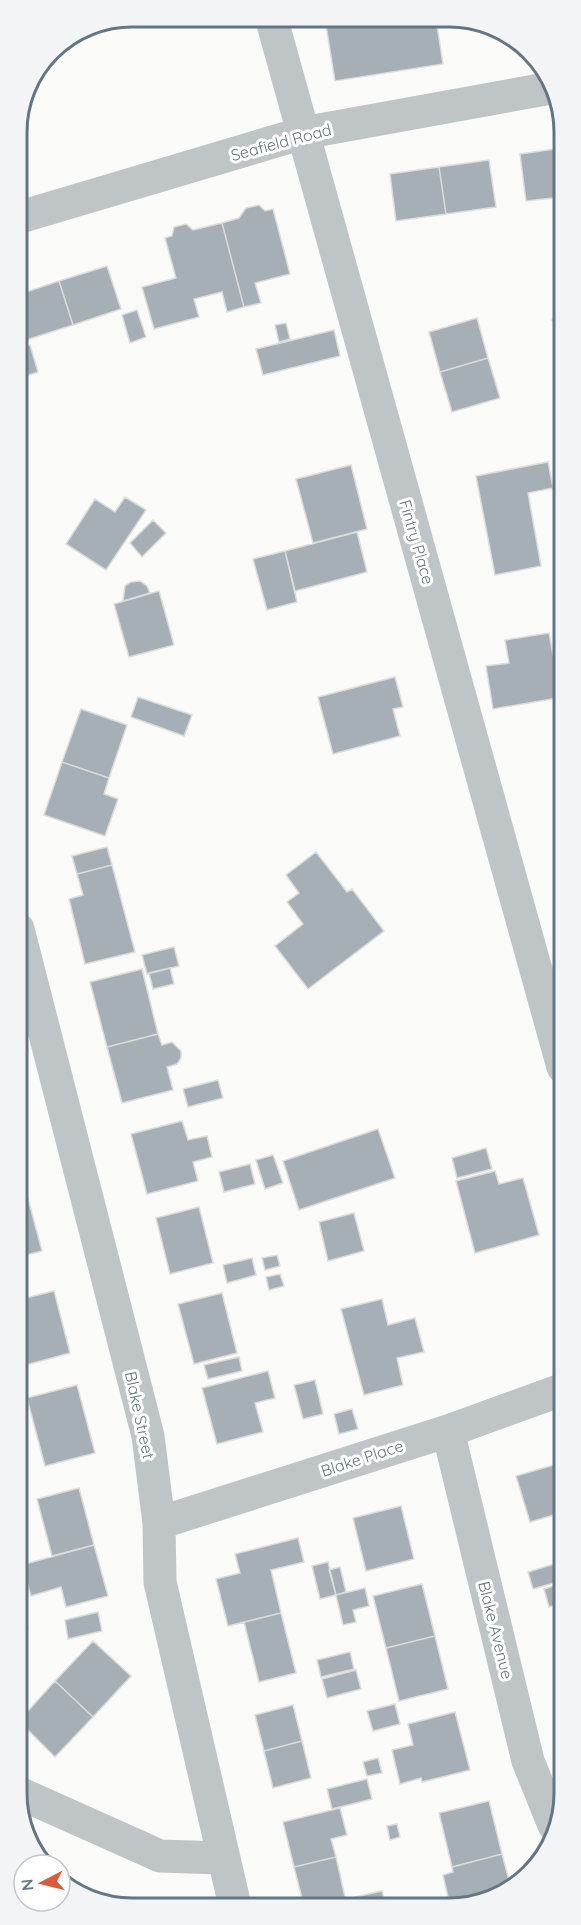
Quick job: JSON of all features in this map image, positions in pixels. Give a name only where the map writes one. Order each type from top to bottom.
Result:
[{"type":"street","name":"Fintry Place","points":[[274,27],[554,1035]]},
{"type":"street","name":"Seafield Road","points":[[27,215],[303,133],[544,89]]},
{"type":"street","name":"Blake Street","points":[[27,963],[148,1436],[159,1523],[160,1581],[233,1898]]},
{"type":"street","name":"Blake Place","points":[[159,1523],[448,1431],[554,1393]]},
{"type":"street","name":"Blake Avenue","points":[[448,1431],[528,1761],[551,1817]]},
{"type":"street","points":[[27,1797],[160,1856],[222,1858]]},
{"type":"building","points":[[326,27],[437,27],[443,64],[335,81]]},
{"type":"building","points":[[554,149],[554,198],[526,201],[520,154]]},
{"type":"building","points":[[489,160],[496,207],[446,214],[439,167]]},
{"type":"building","points":[[439,167],[446,214],[396,221],[390,174]]},
{"type":"building","points":[[259,205],[265,211],[273,209],[290,274],[255,283],[261,303],[244,307],[222,223],[239,218],[246,208]]},
{"type":"building","points":[[222,223],[244,307],[227,312],[222,292],[194,299],[199,317],[154,329],[142,287],[176,278],[165,238],[172,236],[174,227],[186,224],[193,230]]},
{"type":"building","points":[[107,266],[121,309],[73,325],[59,281]]},
{"type":"building","points":[[59,281],[73,325],[27,340],[27,292]]},
{"type":"building","points":[[137,310],[146,337],[130,343],[122,315]]},
{"type":"building","points":[[477,318],[488,358],[440,372],[429,332]]},
{"type":"building","points":[[286,323],[290,339],[279,342],[275,325]]},
{"type":"building","points":[[334,330],[340,356],[263,375],[256,349]]},
{"type":"building","points":[[30,345],[38,372],[27,376],[27,346]]},
{"type":"building","points":[[488,358],[500,398],[452,412],[440,372]]},
{"type":"building","points":[[548,462],[553,488],[528,493],[541,566],[495,575],[476,476]]},
{"type":"building","points":[[351,465],[367,529],[313,543],[296,479]]},
{"type":"building","points":[[125,497],[146,510],[106,570],[66,544],[95,499],[115,512]]},
{"type":"building","points":[[153,520],[166,533],[142,557],[130,543]]},
{"type":"building","points":[[357,532],[367,572],[295,591],[285,551]]},
{"type":"building","points":[[285,551],[297,602],[267,610],[253,559]]},
{"type":"building","points":[[140,581],[147,586],[150,593],[123,601],[125,586],[131,582]]},
{"type":"building","points":[[159,591],[174,645],[129,657],[114,604]]},
{"type":"building","points":[[549,633],[554,655],[554,699],[493,709],[486,666],[509,663],[505,640]]},
{"type":"building","points":[[395,677],[403,707],[393,709],[400,736],[333,754],[318,697]]},
{"type":"building","points":[[138,697],[192,715],[184,736],[131,717]]},
{"type":"building","points":[[81,709],[127,725],[109,778],[62,762]]},
{"type":"building","points":[[62,762],[109,778],[104,794],[118,799],[105,836],[44,815]]},
{"type":"building","points":[[107,847],[112,865],[77,874],[72,856]]},
{"type":"building","points":[[316,852],[347,892],[352,889],[384,931],[308,989],[275,946],[303,924],[287,902],[299,893],[286,875]]},
{"type":"building","points":[[112,865],[135,952],[85,964],[69,899],[83,895],[77,874]]},
{"type":"building","points":[[174,947],[179,966],[147,974],[142,955]]},
{"type":"building","points":[[170,968],[174,984],[153,989],[149,973]]},
{"type":"building","points":[[142,969],[158,1034],[107,1047],[90,982]]},
{"type":"building","points":[[158,1034],[162,1045],[172,1042],[181,1051],[181,1058],[177,1064],[167,1067],[173,1090],[122,1103],[107,1047]]},
{"type":"building","points":[[218,1080],[223,1098],[188,1107],[183,1089]]},
{"type":"building","points":[[182,1121],[188,1140],[207,1136],[212,1157],[193,1162],[198,1181],[147,1194],[131,1134]]},
{"type":"building","points":[[378,1129],[395,1178],[299,1210],[283,1161]]},
{"type":"building","points":[[486,1148],[492,1169],[457,1178],[452,1158]]},
{"type":"building","points":[[273,1155],[283,1183],[265,1189],[256,1160]]},
{"type":"building","points":[[250,1164],[255,1184],[224,1192],[219,1172]]},
{"type":"building","points":[[495,1171],[499,1184],[523,1178],[539,1235],[475,1253],[456,1181]]},
{"type":"building","points":[[27,1195],[42,1251],[27,1255]]},
{"type":"building","points":[[199,1207],[213,1263],[170,1274],[156,1218]]},
{"type":"building","points":[[354,1213],[364,1251],[328,1261],[319,1222]]},
{"type":"building","points":[[277,1255],[280,1266],[265,1270],[262,1258]]},
{"type":"building","points":[[252,1258],[256,1275],[227,1283],[223,1265]]},
{"type":"building","points":[[280,1274],[284,1286],[269,1290],[266,1277]]},
{"type":"building","points":[[54,1291],[70,1353],[27,1365],[27,1298]]},
{"type":"building","points":[[222,1293],[237,1353],[194,1364],[178,1304]]},
{"type":"building","points":[[382,1299],[388,1325],[415,1318],[424,1352],[397,1358],[403,1385],[364,1395],[341,1309]]},
{"type":"building","points":[[239,1357],[242,1371],[208,1379],[204,1365]]},
{"type":"building","points":[[268,1371],[275,1398],[255,1403],[263,1432],[217,1444],[202,1388]]},
{"type":"building","points":[[315,1380],[323,1414],[303,1419],[294,1385]]},
{"type":"building","points":[[77,1385],[95,1453],[45,1466],[27,1398]]},
{"type":"building","points":[[352,1409],[358,1429],[339,1434],[334,1414]]},
{"type":"building","points":[[554,1465],[554,1515],[530,1522],[516,1476]]},
{"type":"building","points":[[79,1488],[94,1545],[52,1556],[37,1499]]},
{"type":"building","points":[[401,1506],[414,1559],[366,1571],[353,1518]]},
{"type":"building","points":[[298,1538],[304,1562],[271,1570],[281,1613],[228,1626],[216,1579],[240,1573],[235,1554]]},
{"type":"building","points":[[94,1545],[108,1596],[66,1607],[61,1587],[31,1596],[27,1582],[27,1564]]},
{"type":"building","points":[[328,1562],[336,1595],[320,1599],[312,1566]]},
{"type":"building","points":[[554,1564],[554,1583],[533,1589],[528,1572]]},
{"type":"building","points":[[340,1567],[346,1592],[336,1595],[329,1570]]},
{"type":"building","points":[[422,1584],[435,1636],[386,1648],[373,1596]]},
{"type":"building","points":[[554,1586],[554,1605],[549,1607],[544,1589]]},
{"type":"building","points":[[365,1588],[369,1606],[353,1610],[356,1622],[343,1625],[336,1595]]},
{"type":"building","points":[[98,1612],[102,1631],[68,1639],[65,1620]]},
{"type":"building","points":[[281,1613],[296,1673],[259,1682],[244,1622]]},
{"type":"building","points":[[435,1636],[448,1689],[399,1701],[386,1648]]},
{"type":"building","points":[[93,1641],[131,1676],[93,1717],[55,1681]]},
{"type":"building","points":[[350,1652],[354,1669],[321,1677],[317,1660]]},
{"type":"building","points":[[356,1670],[361,1689],[327,1698],[322,1679]]},
{"type":"building","points":[[55,1681],[93,1717],[55,1757],[27,1729],[27,1712]]},
{"type":"building","points":[[395,1704],[400,1724],[373,1731],[367,1711]]},
{"type":"building","points":[[293,1705],[302,1741],[264,1751],[255,1715]]},
{"type":"building","points":[[455,1712],[470,1770],[422,1782],[421,1778],[400,1784],[392,1750],[413,1745],[408,1724]]},
{"type":"building","points":[[302,1741],[311,1778],[273,1788],[264,1751]]},
{"type":"building","points":[[378,1758],[382,1773],[367,1776],[363,1762]]},
{"type":"building","points":[[367,1779],[372,1799],[332,1809],[327,1789]]},
{"type":"building","points":[[489,1801],[502,1854],[452,1867],[439,1813]]},
{"type":"building","points":[[340,1808],[347,1835],[331,1839],[336,1857],[294,1867],[283,1822]]},
{"type":"building","points":[[397,1824],[400,1837],[390,1840],[387,1826]]},
{"type":"building","points":[[502,1854],[509,1879],[482,1892],[448,1898],[443,1875],[453,1872],[452,1867]]},
{"type":"building","points":[[336,1857],[345,1898],[302,1898],[294,1867]]},
{"type":"building","points":[[382,1891],[384,1898],[355,1898]]}]
